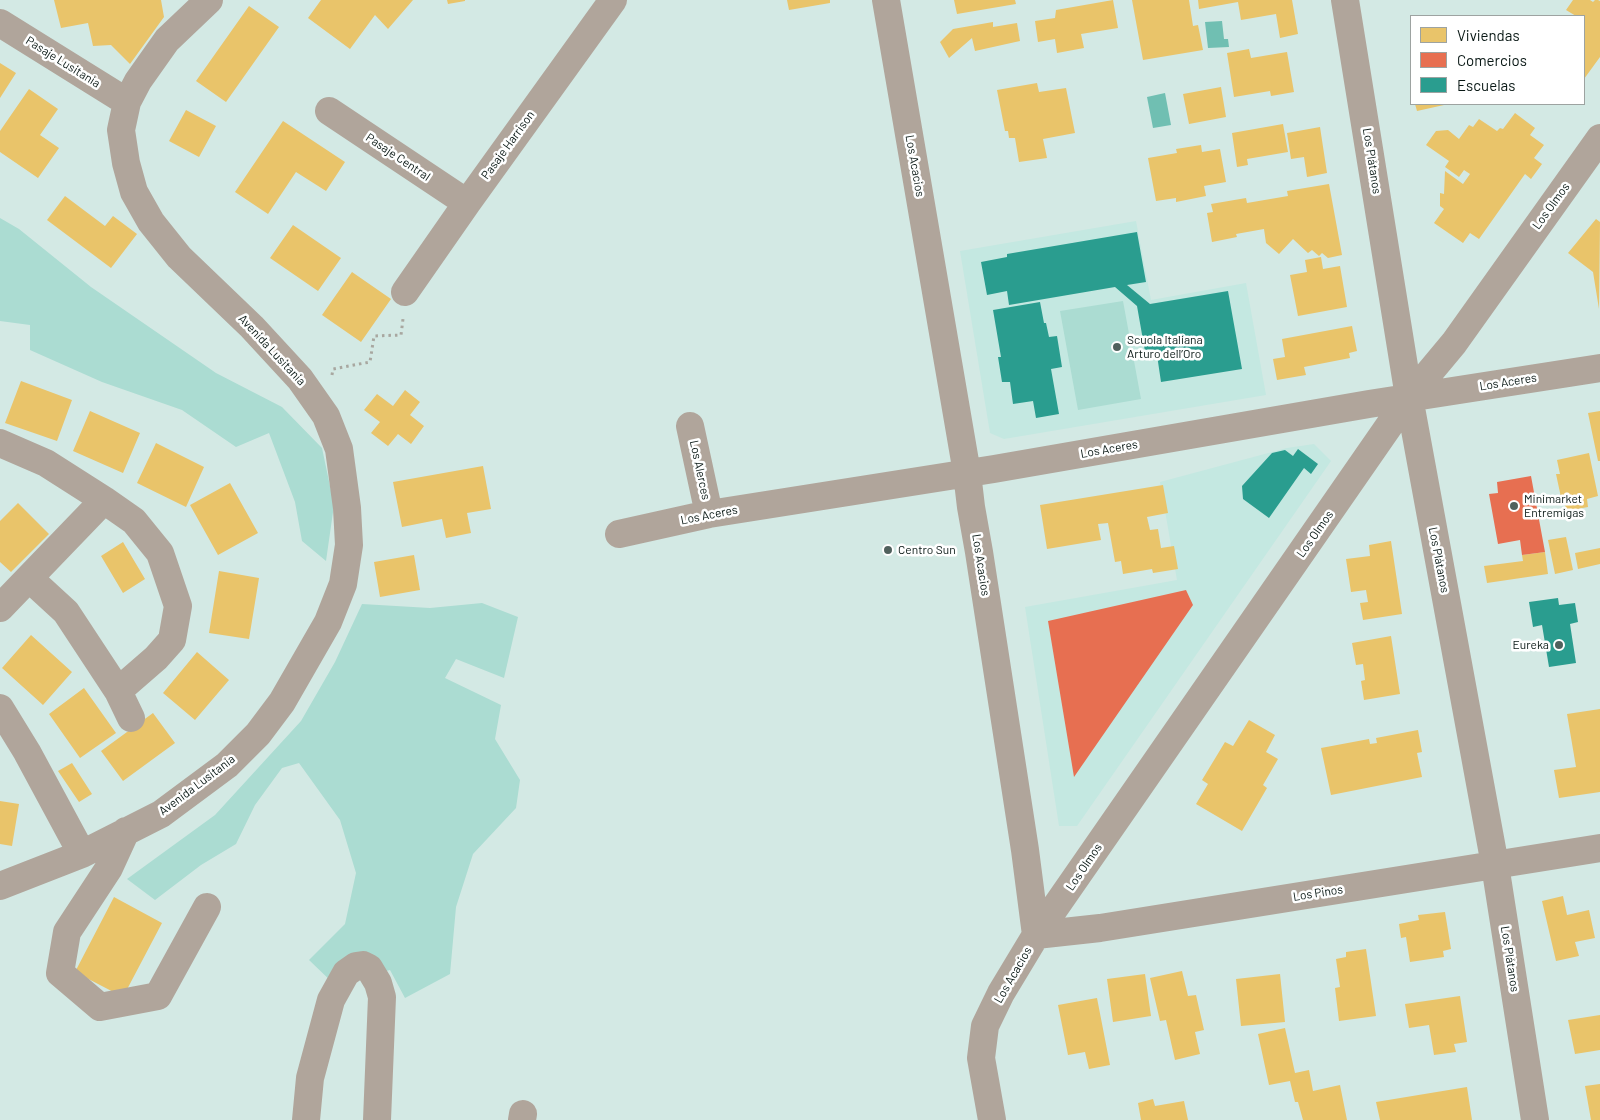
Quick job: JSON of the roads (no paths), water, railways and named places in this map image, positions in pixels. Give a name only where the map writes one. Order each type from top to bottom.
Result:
[{"type":"street","name":"Avenida Lusitania","points":[[0,886],[82,854],[161,814],[227,765],[258,734],[282,702],[328,622],[343,584],[349,546],[347,508],[339,449],[326,416],[300,379],[252,327],[179,257],[151,222],[134,192],[126,163],[121,130],[127,102],[138,81],[168,40],[209,0]]},
{"type":"street","name":"Pasaje Harrison","points":[[405,292],[613,0]]},
{"type":"street","name":"Los Acacios","points":[[886,0],[967,473],[1025,850],[1036,935],[1001,993],[985,1026],[981,1058],[992,1120]]},
{"type":"street","name":"Los Plátanos","points":[[1345,0],[1409,397],[1495,865],[1535,1120]]},
{"type":"street","name":"Pasaje Lusitania","points":[[0,23],[127,102]]},
{"type":"street","name":"Pasaje Central","points":[[329,111],[467,203]]},
{"type":"street","name":"Los Olmos","points":[[1036,935],[1409,397],[1454,343],[1600,138]]},
{"type":"street","name":"Los Aceres","points":[[618,534],[709,514],[967,473],[1409,397],[1600,368]]},
{"type":"street","name":"Los Alerces","points":[[690,426],[709,514]]},
{"type":"street","points":[[0,443],[46,463],[104,500],[134,521],[160,553],[178,606],[172,640],[156,658],[118,691]]},
{"type":"street","points":[[0,608],[104,500]]},
{"type":"street","points":[[29,578],[66,612],[118,691],[131,718]]},
{"type":"street","points":[[0,708],[27,752],[82,854]]},
{"type":"street","points":[[126,831],[109,868],[68,932],[60,973],[100,1007],[158,996],[207,907]]},
{"type":"street","name":"Los Pinos","points":[[1036,935],[1100,928],[1600,848]]},
{"type":"street","points":[[306,1120],[310,1078],[331,1000],[346,973],[356,966],[363,965],[369,968],[378,983],[382,997],[377,1120]]},
{"type":"place","name":"Scuola Italiana Arturo dell’Oro","points":[[1117,347]]},
{"type":"place","name":"Minimarket Entremigas","points":[[1514,506]]},
{"type":"place","name":"Centro Sun","points":[[888,550]]},
{"type":"place","name":"Eureka","points":[[1559,645]]}]
